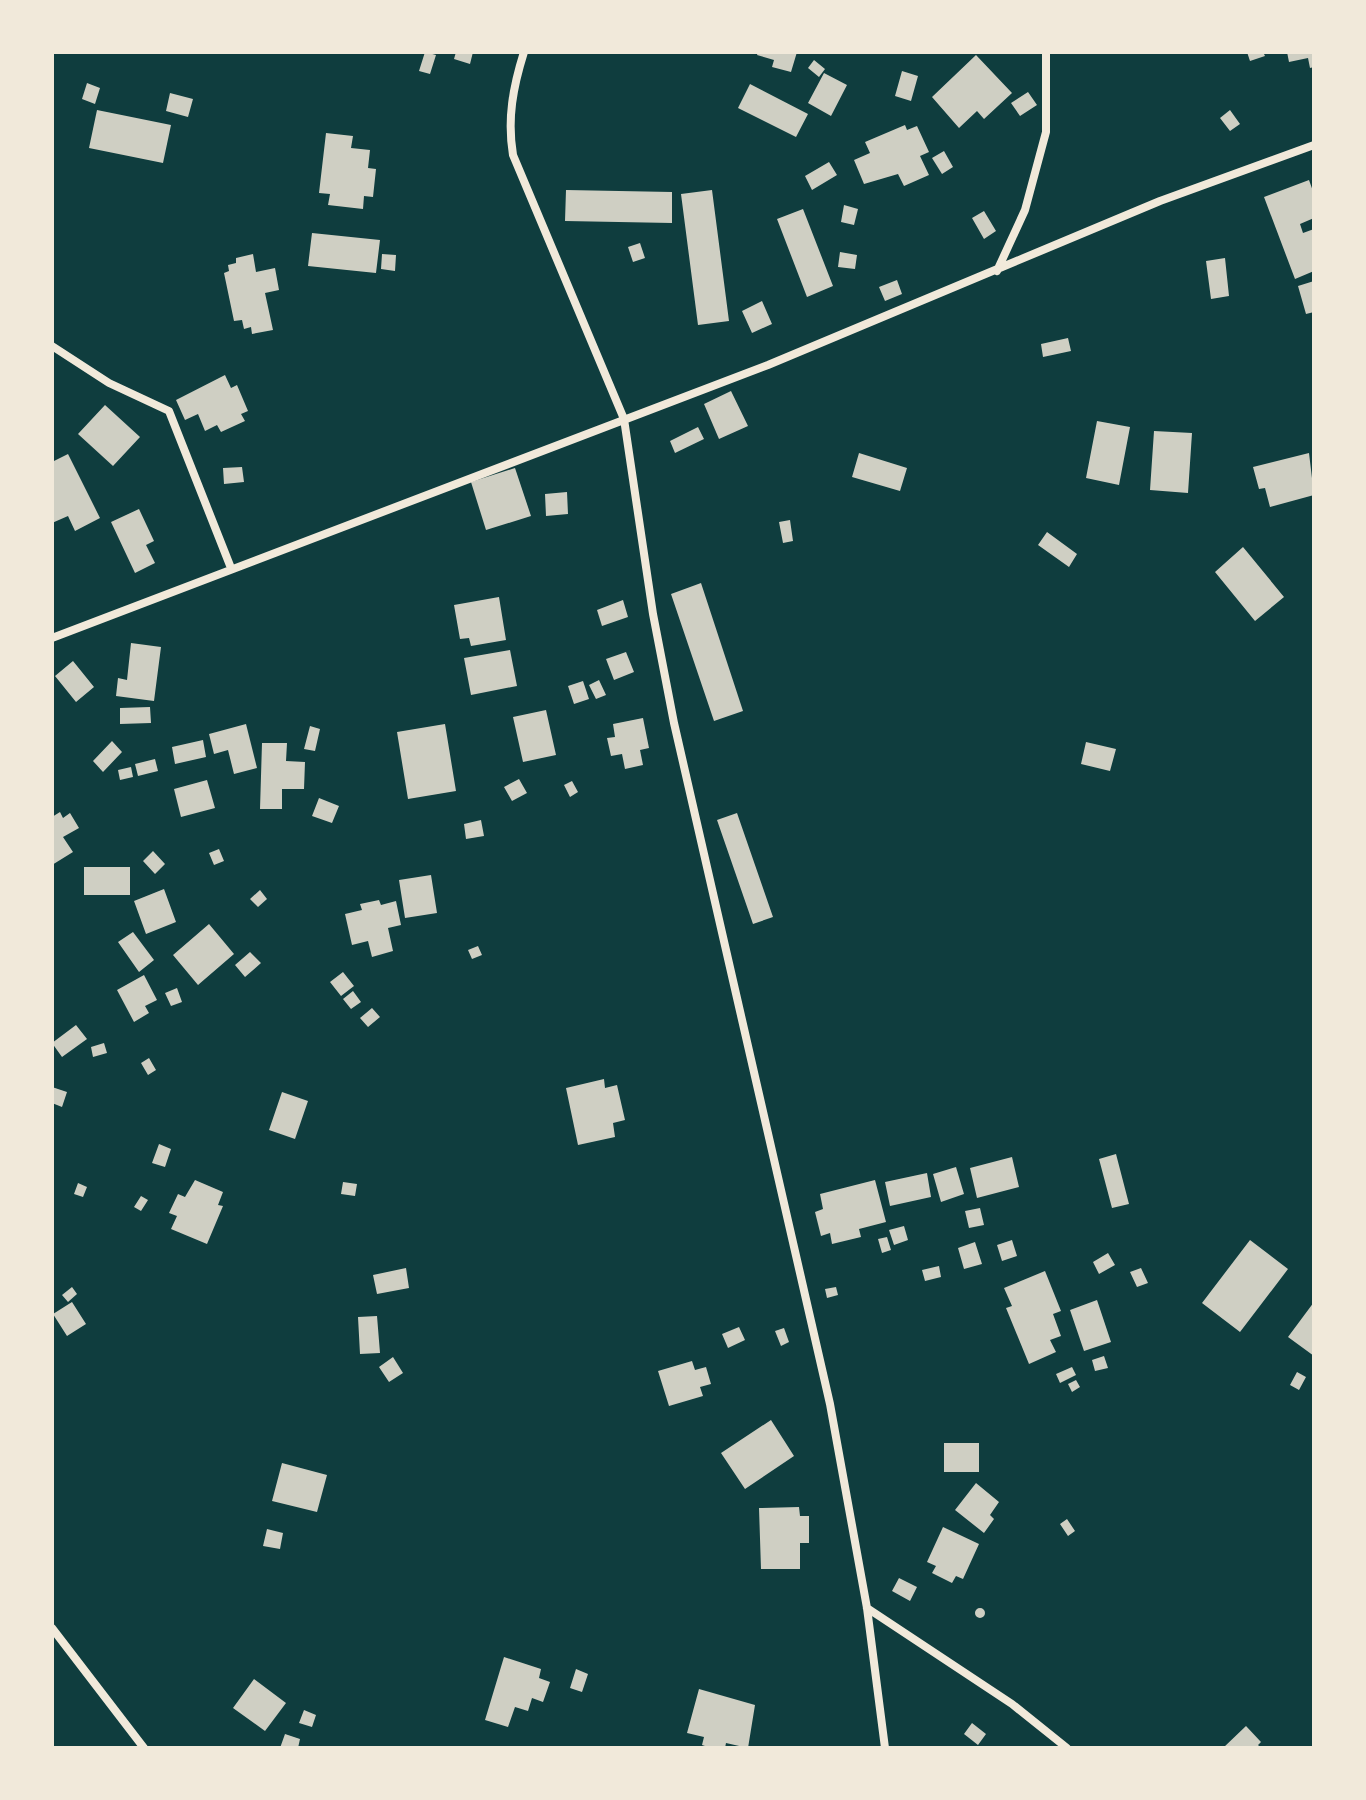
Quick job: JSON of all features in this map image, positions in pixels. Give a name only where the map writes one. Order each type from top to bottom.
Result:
[{"type":"street","points":[[524,52],[508,129],[513,155],[624,419],[653,614],[674,723],[830,1404],[867,1608],[885,1748]]},
{"type":"street","points":[[996,272],[1025,210],[1046,132],[1046,52]]},
{"type":"street","points":[[52,638],[783,359],[1160,201],[1314,145]]},
{"type":"street","points":[[52,346],[109,383],[169,411],[231,568]]},
{"type":"street","points":[[867,1608],[1012,1704],[1067,1748]]},
{"type":"street","points":[[52,1628],[144,1748]]},
{"type":"building","points":[[425,52],[436,55],[430,74],[419,71]]},
{"type":"building","points":[[456,52],[473,52],[470,64],[454,59]]},
{"type":"building","points":[[758,52],[797,52],[791,72],[772,67],[774,60],[757,55]]},
{"type":"building","points":[[1247,52],[1263,52],[1265,56],[1250,61]]},
{"type":"building","points":[[1287,52],[1314,52],[1314,67],[1310,68],[1308,58],[1289,62]]},
{"type":"building","points":[[976,55],[1012,93],[984,119],[977,111],[959,128],[932,97]]},
{"type":"building","points":[[814,60],[825,69],[819,77],[808,68]]},
{"type":"building","points":[[902,71],[918,76],[911,101],[895,96]]},
{"type":"building","points":[[824,73],[847,85],[831,116],[808,103]]},
{"type":"building","points":[[87,83],[100,88],[95,104],[82,99]]},
{"type":"building","points":[[750,84],[808,114],[796,137],[738,108]]},
{"type":"building","points":[[1028,92],[1037,105],[1020,116],[1011,103]]},
{"type":"building","points":[[170,93],[193,99],[188,117],[166,111]]},
{"type":"building","points":[[97,110],[171,125],[163,163],[89,148]]},
{"type":"building","points":[[1230,110],[1240,124],[1230,131],[1220,118]]},
{"type":"building","points":[[905,125],[907,130],[917,126],[929,152],[920,156],[929,175],[904,186],[898,174],[864,184],[854,160],[870,153],[865,142]]},
{"type":"building","points":[[326,133],[353,136],[351,148],[370,150],[368,168],[376,169],[373,197],[364,196],[363,209],[328,205],[330,194],[319,193]]},
{"type":"building","points":[[944,151],[953,167],[942,174],[932,158]]},
{"type":"building","points":[[829,162],[837,175],[812,190],[805,176]]},
{"type":"building","points":[[1309,180],[1314,194],[1314,218],[1300,224],[1303,233],[1314,229],[1314,271],[1295,279],[1264,197]]},
{"type":"building","points":[[566,190],[672,192],[672,223],[565,221]]},
{"type":"building","points":[[712,190],[729,321],[698,325],[681,194]]},
{"type":"building","points":[[844,205],[858,209],[854,225],[841,222]]},
{"type":"building","points":[[803,209],[833,286],[807,297],[777,219]]},
{"type":"building","points":[[984,211],[996,231],[984,239],[972,218]]},
{"type":"building","points":[[312,233],[380,240],[376,273],[308,266]]},
{"type":"building","points":[[640,243],[645,258],[633,262],[628,247]]},
{"type":"building","points":[[840,252],[857,255],[855,269],[838,267]]},
{"type":"building","points":[[253,254],[256,272],[275,268],[279,290],[265,293],[273,330],[252,334],[251,327],[244,329],[242,320],[234,321],[224,273],[229,271],[228,265],[236,263],[236,258]]},
{"type":"building","points":[[382,254],[396,255],[395,271],[381,269]]},
{"type":"building","points":[[1225,258],[1229,296],[1211,299],[1206,261]]},
{"type":"building","points":[[897,280],[902,294],[885,301],[879,287]]},
{"type":"building","points":[[1314,281],[1314,312],[1306,314],[1298,286]]},
{"type":"building","points":[[762,301],[772,324],[752,333],[742,311]]},
{"type":"building","points":[[1068,338],[1071,351],[1043,357],[1041,344]]},
{"type":"building","points":[[225,375],[231,388],[237,385],[248,411],[241,414],[245,421],[221,432],[217,425],[205,431],[198,414],[185,420],[176,400]]},
{"type":"building","points":[[731,391],[748,426],[719,439],[704,404]]},
{"type":"building","points":[[105,405],[140,437],[113,466],[78,434]]},
{"type":"building","points":[[1097,421],[1130,427],[1119,485],[1086,478]]},
{"type":"building","points":[[698,427],[704,439],[675,453],[670,441]]},
{"type":"building","points":[[1154,431],[1192,433],[1188,493],[1150,490]]},
{"type":"building","points":[[859,453],[907,468],[900,491],[852,477]]},
{"type":"building","points":[[1309,453],[1314,495],[1270,507],[1265,488],[1259,489],[1253,467]]},
{"type":"building","points":[[68,454],[100,518],[75,531],[68,516],[52,523],[52,462]]},
{"type":"building","points":[[242,467],[244,482],[224,484],[223,468]]},
{"type":"building","points":[[515,468],[531,516],[486,530],[471,482]]},
{"type":"building","points":[[567,492],[568,514],[546,516],[545,494]]},
{"type":"building","points":[[139,509],[154,541],[146,545],[155,563],[135,573],[111,522]]},
{"type":"building","points":[[790,520],[793,541],[783,543],[779,522]]},
{"type":"building","points":[[1047,532],[1077,554],[1069,567],[1038,545]]},
{"type":"building","points":[[1243,547],[1284,597],[1255,621],[1215,572]]},
{"type":"building","points":[[701,583],[743,711],[714,721],[671,594]]},
{"type":"building","points":[[499,597],[506,640],[471,646],[469,638],[460,639],[454,605]]},
{"type":"building","points":[[623,600],[628,617],[602,626],[597,610]]},
{"type":"building","points":[[131,643],[161,647],[154,701],[116,696],[118,678],[127,680]]},
{"type":"building","points":[[510,650],[517,686],[471,695],[464,658]]},
{"type":"building","points":[[626,652],[634,672],[614,680],[606,659]]},
{"type":"building","points":[[73,661],[94,687],[76,702],[55,676]]},
{"type":"building","points":[[599,680],[606,695],[596,699],[589,685]]},
{"type":"building","points":[[583,681],[589,699],[574,704],[568,686]]},
{"type":"building","points":[[150,707],[151,723],[120,724],[120,708]]},
{"type":"building","points":[[546,710],[556,755],[523,762],[513,717]]},
{"type":"building","points":[[643,718],[649,748],[640,750],[643,765],[625,769],[622,754],[611,756],[607,738],[615,737],[613,724]]},
{"type":"building","points":[[246,724],[257,768],[234,774],[228,750],[214,754],[209,734]]},
{"type":"building","points":[[445,724],[456,791],[408,799],[397,732]]},
{"type":"building","points":[[310,726],[320,729],[315,751],[304,749]]},
{"type":"building","points":[[203,740],[206,757],[175,764],[172,747]]},
{"type":"building","points":[[112,741],[122,752],[103,772],[93,761]]},
{"type":"building","points":[[1086,742],[1116,749],[1110,771],[1081,764]]},
{"type":"building","points":[[262,743],[287,743],[286,761],[305,762],[304,789],[282,789],[282,809],[260,809]]},
{"type":"building","points":[[155,759],[158,771],[138,776],[135,764]]},
{"type":"building","points":[[131,767],[133,777],[120,780],[118,770]]},
{"type":"building","points":[[519,779],[527,793],[512,801],[504,787]]},
{"type":"building","points":[[207,780],[215,808],[181,817],[174,789]]},
{"type":"building","points":[[572,781],[578,792],[570,797],[564,785]]},
{"type":"building","points":[[319,798],[339,806],[332,823],[312,816]]},
{"type":"building","points":[[60,812],[63,818],[70,813],[79,828],[63,837],[73,852],[52,865],[52,817]]},
{"type":"building","points":[[737,813],[773,917],[753,924],[717,820]]},
{"type":"building","points":[[481,820],[484,836],[466,839],[464,824]]},
{"type":"building","points":[[219,849],[224,861],[214,865],[209,853]]},
{"type":"building","points":[[153,851],[165,864],[155,874],[143,861]]},
{"type":"building","points":[[84,867],[130,867],[130,895],[84,895]]},
{"type":"building","points":[[431,875],[437,913],[405,918],[399,880]]},
{"type":"building","points":[[164,889],[176,922],[146,934],[134,901]]},
{"type":"building","points":[[260,890],[267,899],[258,907],[250,899]]},
{"type":"building","points":[[379,900],[381,905],[396,901],[401,925],[388,928],[393,951],[372,957],[368,941],[352,945],[345,914],[362,910],[360,904]]},
{"type":"building","points":[[209,924],[234,954],[198,985],[173,955]]},
{"type":"building","points":[[133,932],[154,960],[139,972],[118,942]]},
{"type":"building","points":[[478,946],[482,955],[472,959],[468,950]]},
{"type":"building","points":[[250,952],[261,963],[245,977],[235,965]]},
{"type":"building","points":[[343,972],[354,986],[341,996],[330,982]]},
{"type":"building","points":[[144,975],[157,1000],[145,1006],[149,1013],[134,1022],[117,990]]},
{"type":"building","points":[[177,988],[182,1002],[171,1006],[165,993]]},
{"type":"building","points":[[353,991],[361,1002],[351,1009],[343,999]]},
{"type":"building","points":[[372,1008],[380,1017],[368,1027],[360,1018]]},
{"type":"building","points":[[76,1025],[87,1039],[62,1057],[52,1043]]},
{"type":"building","points":[[104,1043],[107,1053],[93,1057],[91,1047]]},
{"type":"building","points":[[149,1058],[156,1070],[148,1075],[141,1063]]},
{"type":"building","points":[[604,1079],[605,1088],[617,1085],[625,1120],[613,1123],[615,1137],[578,1145],[566,1088]]},
{"type":"building","points":[[52,1087],[67,1092],[62,1107],[52,1103]]},
{"type":"building","points":[[282,1092],[308,1101],[295,1139],[269,1130]]},
{"type":"building","points":[[159,1144],[171,1149],[165,1167],[152,1163]]},
{"type":"building","points":[[1116,1154],[1129,1204],[1112,1208],[1099,1159]]},
{"type":"building","points":[[1012,1157],[1019,1187],[977,1198],[970,1168]]},
{"type":"building","points":[[956,1167],[964,1194],[941,1202],[933,1174]]},
{"type":"building","points":[[927,1173],[931,1197],[890,1206],[885,1182]]},
{"type":"building","points":[[195,1180],[223,1192],[218,1205],[223,1206],[207,1244],[171,1229],[177,1216],[169,1213],[178,1194],[185,1197]]},
{"type":"building","points":[[875,1180],[886,1222],[859,1229],[861,1237],[832,1244],[830,1233],[821,1236],[815,1212],[823,1209],[820,1194]]},
{"type":"building","points":[[343,1182],[357,1184],[355,1196],[341,1194]]},
{"type":"building","points":[[78,1183],[87,1187],[83,1197],[74,1194]]},
{"type":"building","points":[[141,1196],[148,1200],[141,1211],[134,1207]]},
{"type":"building","points":[[980,1208],[984,1225],[969,1228],[965,1211]]},
{"type":"building","points":[[904,1226],[908,1240],[894,1245],[889,1230]]},
{"type":"building","points":[[887,1237],[891,1250],[882,1253],[878,1239]]},
{"type":"building","points":[[1012,1240],[1017,1256],[1002,1261],[997,1245]]},
{"type":"building","points":[[1250,1240],[1288,1269],[1240,1332],[1202,1303]]},
{"type":"building","points":[[975,1242],[982,1264],[964,1269],[958,1248]]},
{"type":"building","points":[[1108,1253],[1115,1265],[1099,1274],[1093,1262]]},
{"type":"building","points":[[939,1266],[941,1277],[925,1281],[922,1270]]},
{"type":"building","points":[[406,1268],[409,1288],[377,1294],[373,1275]]},
{"type":"building","points":[[1141,1268],[1148,1283],[1137,1287],[1130,1272]]},
{"type":"building","points":[[1045,1271],[1061,1311],[1053,1314],[1061,1336],[1050,1340],[1056,1352],[1029,1364],[1006,1308],[1012,1306],[1004,1288]]},
{"type":"building","points":[[72,1287],[77,1294],[68,1302],[62,1295]]},
{"type":"building","points":[[836,1287],[838,1295],[827,1298],[825,1289]]},
{"type":"building","points":[[1097,1300],[1111,1342],[1084,1351],[1070,1310]]},
{"type":"building","points":[[72,1302],[86,1324],[67,1336],[53,1314]]},
{"type":"building","points":[[1314,1302],[1314,1356],[1288,1337]]},
{"type":"building","points":[[377,1316],[380,1353],[360,1354],[358,1317]]},
{"type":"building","points":[[739,1327],[745,1340],[728,1348],[722,1334]]},
{"type":"building","points":[[784,1328],[789,1342],[781,1346],[775,1331]]},
{"type":"building","points":[[1104,1356],[1108,1368],[1095,1371],[1092,1360]]},
{"type":"building","points":[[393,1357],[403,1373],[389,1382],[379,1367]]},
{"type":"building","points":[[692,1361],[695,1370],[706,1367],[711,1384],[700,1387],[703,1396],[669,1406],[658,1371]]},
{"type":"building","points":[[1072,1367],[1076,1375],[1060,1383],[1056,1374]]},
{"type":"building","points":[[1297,1372],[1306,1377],[1299,1390],[1290,1385]]},
{"type":"building","points":[[1076,1380],[1080,1387],[1072,1392],[1068,1384]]},
{"type":"building","points":[[771,1420],[794,1456],[745,1489],[721,1453]]},
{"type":"building","points":[[944,1443],[979,1443],[979,1472],[944,1472]]},
{"type":"building","points":[[282,1463],[327,1475],[317,1512],[272,1501]]},
{"type":"building","points":[[976,1483],[999,1502],[990,1515],[994,1519],[984,1533],[955,1510]]},
{"type":"building","points":[[799,1507],[800,1516],[809,1516],[809,1543],[800,1543],[800,1569],[761,1569],[759,1508]]},
{"type":"building","points":[[1067,1519],[1075,1531],[1068,1536],[1060,1524]]},
{"type":"building","points":[[943,1527],[979,1544],[963,1579],[956,1576],[952,1583],[932,1573],[936,1566],[927,1562]]},
{"type":"building","points":[[267,1529],[283,1533],[280,1549],[263,1546]]},
{"type":"building","points":[[899,1578],[917,1587],[910,1601],[892,1591]]},
{"type":"building","points":[[980,1608],[985,1613],[980,1618],[975,1613]]},
{"type":"building","points":[[504,1657],[541,1669],[539,1678],[550,1682],[543,1702],[532,1698],[528,1711],[515,1707],[508,1727],[485,1720]]},
{"type":"building","points":[[576,1669],[588,1674],[582,1692],[570,1688]]},
{"type":"building","points":[[254,1679],[286,1703],[265,1731],[233,1708]]},
{"type":"building","points":[[699,1689],[755,1705],[748,1748],[726,1743],[725,1748],[711,1748],[702,1745],[704,1737],[687,1733]]},
{"type":"building","points":[[304,1710],[316,1715],[312,1727],[299,1723]]},
{"type":"building","points":[[972,1723],[986,1734],[978,1745],[964,1734]]},
{"type":"building","points":[[1246,1726],[1261,1742],[1258,1745],[1261,1748],[1223,1748]]},
{"type":"building","points":[[285,1734],[300,1739],[298,1748],[280,1748]]}]
